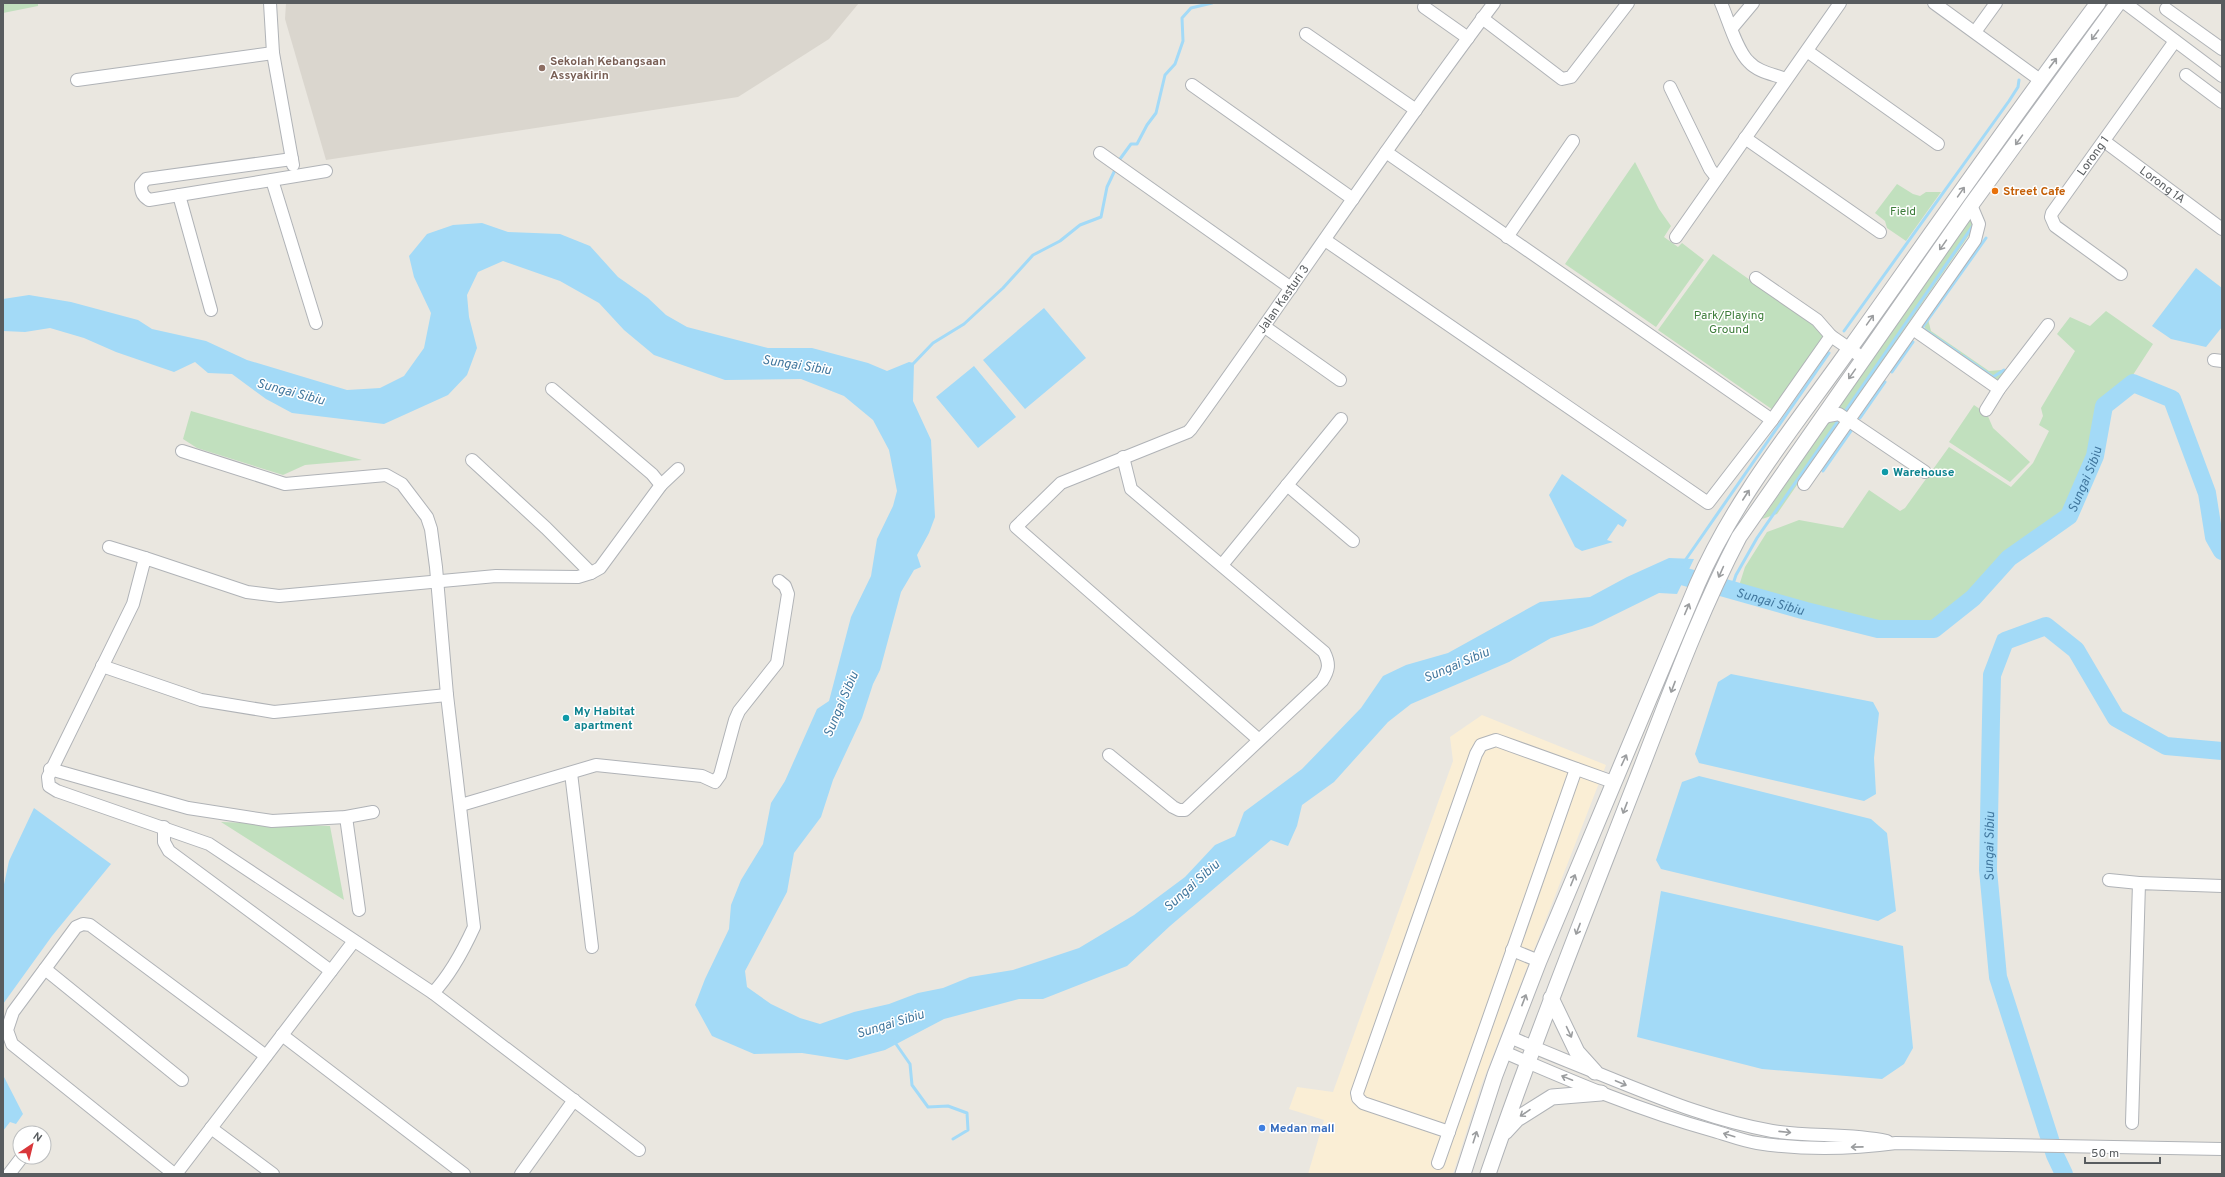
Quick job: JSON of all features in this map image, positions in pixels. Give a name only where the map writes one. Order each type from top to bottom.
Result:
[{"type":"street","points":[[270,3],[273,53],[295,176]]},
{"type":"street","name":"Jalan Kasturi 3","points":[[1258,739],[1016,526],[1061,483],[1188,432],[1265,327],[1386,152],[1494,3]]},
{"type":"street","points":[[1482,18],[1562,79],[1566,79],[1571,77],[1628,3]]},
{"type":"street","points":[[1721,3],[1742,53],[1749,62],[1760,70],[1786,78]]},
{"type":"street","points":[[1732,28],[1753,3]]},
{"type":"street","points":[[1676,237],[1840,3]]},
{"type":"street","points":[[1934,3],[2040,80]]},
{"type":"street","points":[[1975,32],[1996,3]]},
{"type":"street","points":[[1463,1174],[1504,1052],[1540,961],[1710,556],[1725,528],[1771,458],[2040,80],[2098,3]]},
{"type":"street","points":[[1488,1174],[1551,998],[1687,651],[1725,563],[1739,537],[1863,358],[2118,3]]},
{"type":"street","points":[[2125,3],[2222,76]]},
{"type":"street","points":[[1424,7],[1468,38]]},
{"type":"street","points":[[2166,9],[2222,49]]},
{"type":"street","points":[[1306,34],[1416,110]]},
{"type":"street","points":[[2196,56],[2209,39]]},
{"type":"street","name":"Lorong 1","points":[[2121,274],[2055,226],[2051,217],[2052,213],[2175,41]]},
{"type":"street","points":[[1807,51],[1938,144]]},
{"type":"street","points":[[77,80],[273,53]]},
{"type":"street","points":[[2186,75],[2222,102]]},
{"type":"street","points":[[1192,85],[1353,200]]},
{"type":"street","points":[[1670,87],[1710,169],[1717,178]]},
{"type":"street","points":[[1745,138],[1880,232]]},
{"type":"street","points":[[1507,237],[1573,141]]},
{"type":"street","name":"Lorong 1A","points":[[2104,141],[2222,229]]},
{"type":"street","points":[[1386,152],[1772,420]]},
{"type":"street","points":[[1100,153],[1291,288]]},
{"type":"street","points":[[292,159],[146,180],[141,185],[144,197],[149,200],[326,171]]},
{"type":"street","points":[[272,180],[316,323]]},
{"type":"street","points":[[178,195],[211,310]]},
{"type":"street","points":[[1804,484],[1975,240],[1978,224],[1971,206]]},
{"type":"street","points":[[1325,240],[1705,502],[1711,502],[1772,420],[1831,336]]},
{"type":"street","points":[[1756,278],[1817,320],[1831,336],[1863,358]]},
{"type":"street","points":[[1986,410],[1999,389],[2048,325]]},
{"type":"street","points":[[1265,327],[1340,380]]},
{"type":"street","points":[[1913,329],[1999,389]]},
{"type":"street","points":[[552,389],[652,474],[661,485]]},
{"type":"street","points":[[1820,420],[1834,414],[1839,414],[1925,472]]},
{"type":"street","points":[[1222,565],[1341,419]]},
{"type":"street","points":[[182,451],[285,484],[386,474],[402,484],[427,517],[431,529],[437,580],[447,695],[474,927],[462,952],[444,982],[433,993]]},
{"type":"street","points":[[1109,755],[1173,807],[1179,810],[1185,810],[1258,739],[1322,680],[1328,670],[1329,661],[1324,652],[1131,489],[1123,457]]},
{"type":"street","points":[[472,460],[546,528],[591,574]]},
{"type":"street","points":[[109,547],[247,592],[279,596],[437,580],[496,576],[578,577],[591,574],[600,568],[661,485],[678,469]]},
{"type":"street","points":[[1287,485],[1352,541]]},
{"type":"street","points":[[145,558],[133,604],[50,769],[48,777],[49,786],[57,791],[164,827],[208,844],[433,993],[640,1150]]},
{"type":"street","points":[[461,805],[571,773],[596,764],[702,776],[715,782],[720,775],[735,720],[739,711],[777,663],[788,594],[785,586],[778,581]]},
{"type":"street","points":[[102,666],[201,700],[274,712],[447,695]]},
{"type":"street","points":[[1449,1132],[1363,1103],[1358,1098],[1357,1093],[1476,754],[1481,745],[1496,740],[1614,782]]},
{"type":"street","points":[[50,769],[188,808],[272,821],[346,817],[373,812]]},
{"type":"street","points":[[1438,1163],[1576,769]]},
{"type":"street","points":[[571,773],[592,947]]},
{"type":"street","points":[[346,817],[359,910]]},
{"type":"street","points":[[164,827],[164,842],[169,851],[331,971]]},
{"type":"street","points":[[2109,880],[2139,883],[2222,886]]},
{"type":"street","points":[[2132,1123],[2139,883]]},
{"type":"street","points":[[266,1056],[90,925],[83,924],[76,926],[13,1012],[7,1030],[12,1044],[175,1174],[212,1128],[354,941]]},
{"type":"street","points":[[1512,950],[1540,961]]},
{"type":"street","points":[[45,969],[182,1080]]},
{"type":"street","points":[[1551,998],[1577,1052],[1595,1072]]},
{"type":"street","points":[[282,1035],[464,1174]]},
{"type":"street","points":[[1510,1037],[1533,1048],[1663,1100],[1740,1124],[1774,1131],[1812,1135],[1869,1137],[1896,1143]]},
{"type":"street","points":[[1504,1052],[1602,1093],[1674,1120],[1756,1143],[1809,1148],[1867,1147],[1896,1143],[2222,1149]]},
{"type":"street","points":[[1502,1136],[1517,1119],[1552,1098],[1602,1093]]},
{"type":"street","points":[[521,1174],[574,1100]]},
{"type":"street","points":[[212,1128],[273,1174]]},
{"type":"street","points":[[9,1174],[16,1165]]},
{"type":"shaded area","name":"Sekolah Kebangsaan Assyakirin","points":[[286,3],[859,3],[829,39],[738,97],[326,160],[285,19]]},
{"type":"shaded area","points":[[1482,715],[1606,765],[1481,1086],[1453,1174],[1308,1174],[1324,1120],[1289,1109],[1297,1087],[1333,1092],[1453,761],[1450,737]]},
{"type":"green space","points":[[3,3],[38,3],[38,6],[3,13]]},
{"type":"green space","points":[[1635,162],[1659,209],[1671,226],[1664,237],[1678,247],[1682,243],[1704,260],[1656,327],[1565,264]]},
{"type":"green space","name":"Field","points":[[1897,184],[1913,194],[1920,196],[1926,192],[1941,192],[1906,241],[1887,228],[1885,221],[1875,213]]},
{"type":"green space","points":[[1971,214],[1978,222],[1777,514],[1762,519]]},
{"type":"green space","name":"Park/Playing Ground","points":[[1713,254],[1827,334],[1773,410],[1658,330]]},
{"type":"green space","points":[[2106,311],[2153,344],[2131,378],[2100,406],[2092,452],[2068,512],[2009,552],[1972,593],[1931,623],[1881,623],[1738,589],[1745,567],[1767,532],[1799,520],[1843,528],[1869,490],[1900,511],[1905,508],[1949,447],[2011,487],[2033,463],[2049,431],[2039,425],[2043,416],[2041,408],[2075,351],[2057,334],[2070,317],[2090,326]]},
{"type":"green space","points":[[1928,319],[1931,331],[1989,371],[2001,370],[2004,372],[1998,380],[1926,331],[1924,325]]},
{"type":"green space","points":[[1974,405],[1987,414],[1993,428],[2030,462],[2010,482],[1949,442]]},
{"type":"green space","points":[[191,411],[362,460],[305,465],[283,475],[197,448],[183,439]]},
{"type":"green space","points":[[221,822],[330,826],[344,900]]},
{"type":"water","points":[[482,223],[508,232],[560,234],[590,246],[618,277],[648,298],[666,315],[687,327],[768,348],[812,348],[868,363],[887,371],[909,362],[914,363],[913,401],[931,440],[935,517],[929,533],[917,555],[921,567],[914,570],[901,592],[880,670],[873,684],[862,718],[833,780],[821,817],[794,853],[787,892],[745,971],[747,987],[771,1004],[800,1018],[820,1024],[854,1012],[889,1004],[918,993],[943,988],[970,977],[1013,970],[1079,948],[1134,915],[1185,877],[1215,845],[1235,836],[1244,812],[1302,769],[1361,708],[1383,676],[1406,665],[1448,653],[1540,602],[1590,597],[1627,577],[1669,558],[1694,559],[1677,594],[1659,593],[1592,626],[1551,638],[1509,662],[1411,704],[1388,722],[1334,782],[1302,805],[1297,826],[1288,846],[1271,840],[1170,926],[1127,966],[1043,999],[1019,999],[944,1019],[885,1050],[847,1060],[802,1053],[754,1054],[712,1036],[695,1005],[705,979],[729,929],[731,905],[741,880],[763,844],[771,803],[785,781],[817,709],[829,701],[851,617],[871,576],[877,539],[893,506],[897,491],[889,450],[873,420],[844,396],[801,379],[725,380],[654,355],[624,330],[599,303],[560,281],[503,261],[478,272],[467,295],[469,317],[477,348],[467,375],[448,395],[384,424],[292,413],[266,399],[232,374],[208,373],[195,362],[174,372],[116,352],[84,338],[50,328],[25,332],[3,331],[3,299],[29,295],[71,302],[138,320],[152,329],[206,341],[247,360],[347,390],[380,388],[404,376],[424,348],[431,313],[414,277],[409,256],[427,234],[453,225]]},
{"type":"water","points":[[2196,268],[2222,288],[2222,327],[2206,347],[2171,339],[2152,326]]},
{"type":"water","points":[[1044,308],[1086,358],[1025,409],[983,360]]},
{"type":"water","points":[[974,366],[1016,417],[978,448],[936,397]]},
{"type":"water","points":[[1562,474],[1627,520],[1623,527],[1618,524],[1607,540],[1613,542],[1582,551],[1575,547],[1549,495]]},
{"type":"water","points":[[1731,674],[1873,702],[1879,713],[1874,758],[1876,794],[1864,801],[1699,763],[1695,754],[1718,682]]},
{"type":"water","points":[[1699,776],[1871,819],[1887,833],[1896,911],[1878,921],[1661,869],[1656,860],[1682,782]]},
{"type":"water","points":[[34,808],[111,864],[52,936],[3,1004],[3,889],[9,861]]},
{"type":"water","points":[[1661,891],[1903,946],[1913,1048],[1904,1064],[1882,1079],[1762,1069],[1637,1037]]},
{"type":"water","points":[[3,1075],[23,1114],[16,1124],[10,1122],[3,1131]]},
{"type":"waterway","points":[[1120,159],[1131,144],[1137,144],[1147,125],[1156,113],[1165,75],[1175,64],[1183,41],[1182,18],[1191,8],[1212,3]]},
{"type":"waterway","points":[[1844,331],[2009,101],[2018,87],[2019,80]]},
{"type":"waterway","points":[[912,365],[933,343],[964,324],[1003,288],[1033,255],[1060,241],[1080,225],[1101,217],[1107,187],[1115,170]]},
{"type":"waterway","points":[[1846,410],[1974,224]]},
{"type":"waterway","points":[[1959,353],[1922,328],[1986,238]]},
{"type":"waterway","points":[[1892,372],[1913,342]]},
{"type":"waterway","points":[[1684,562],[1829,353]]},
{"type":"waterway","points":[[1963,356],[1993,377],[2004,370]]},
{"type":"waterway","points":[[1860,418],[1885,382]]},
{"type":"waterway","name":"Sungai Sibiu","points":[[1663,579],[1675,574],[1806,611],[1878,629],[1934,629],[1973,598],[2009,558],[2069,516],[2095,456],[2104,406],[2133,383],[2172,399],[2207,493],[2214,537],[2222,551]]},
{"type":"waterway","points":[[1731,590],[1736,575],[1757,538],[1838,421]]},
{"type":"waterway","points":[[1823,471],[1851,431]]},
{"type":"waterway","name":"Sungai Sibiu","points":[[2064,1174],[2055,1155],[1998,977],[1988,870],[1991,719],[1992,675],[2005,641],[2046,626],[2076,650],[2116,718],[2166,746],[2222,751]]},
{"type":"waterway","points":[[894,1041],[910,1064],[912,1085],[928,1107],[948,1106],[967,1113],[968,1130],[953,1139]]},
{"type":"place","name":"Sekolah Kebangsaan Assyakirin","points":[[542,68]]},
{"type":"place","name":"Street Cafe","points":[[1995,191]]},
{"type":"place","name":"Warehouse","points":[[1885,472]]},
{"type":"place","name":"My Habitat apartment","points":[[566,718]]},
{"type":"place","name":"Medan mall","points":[[1262,1128]]}]
